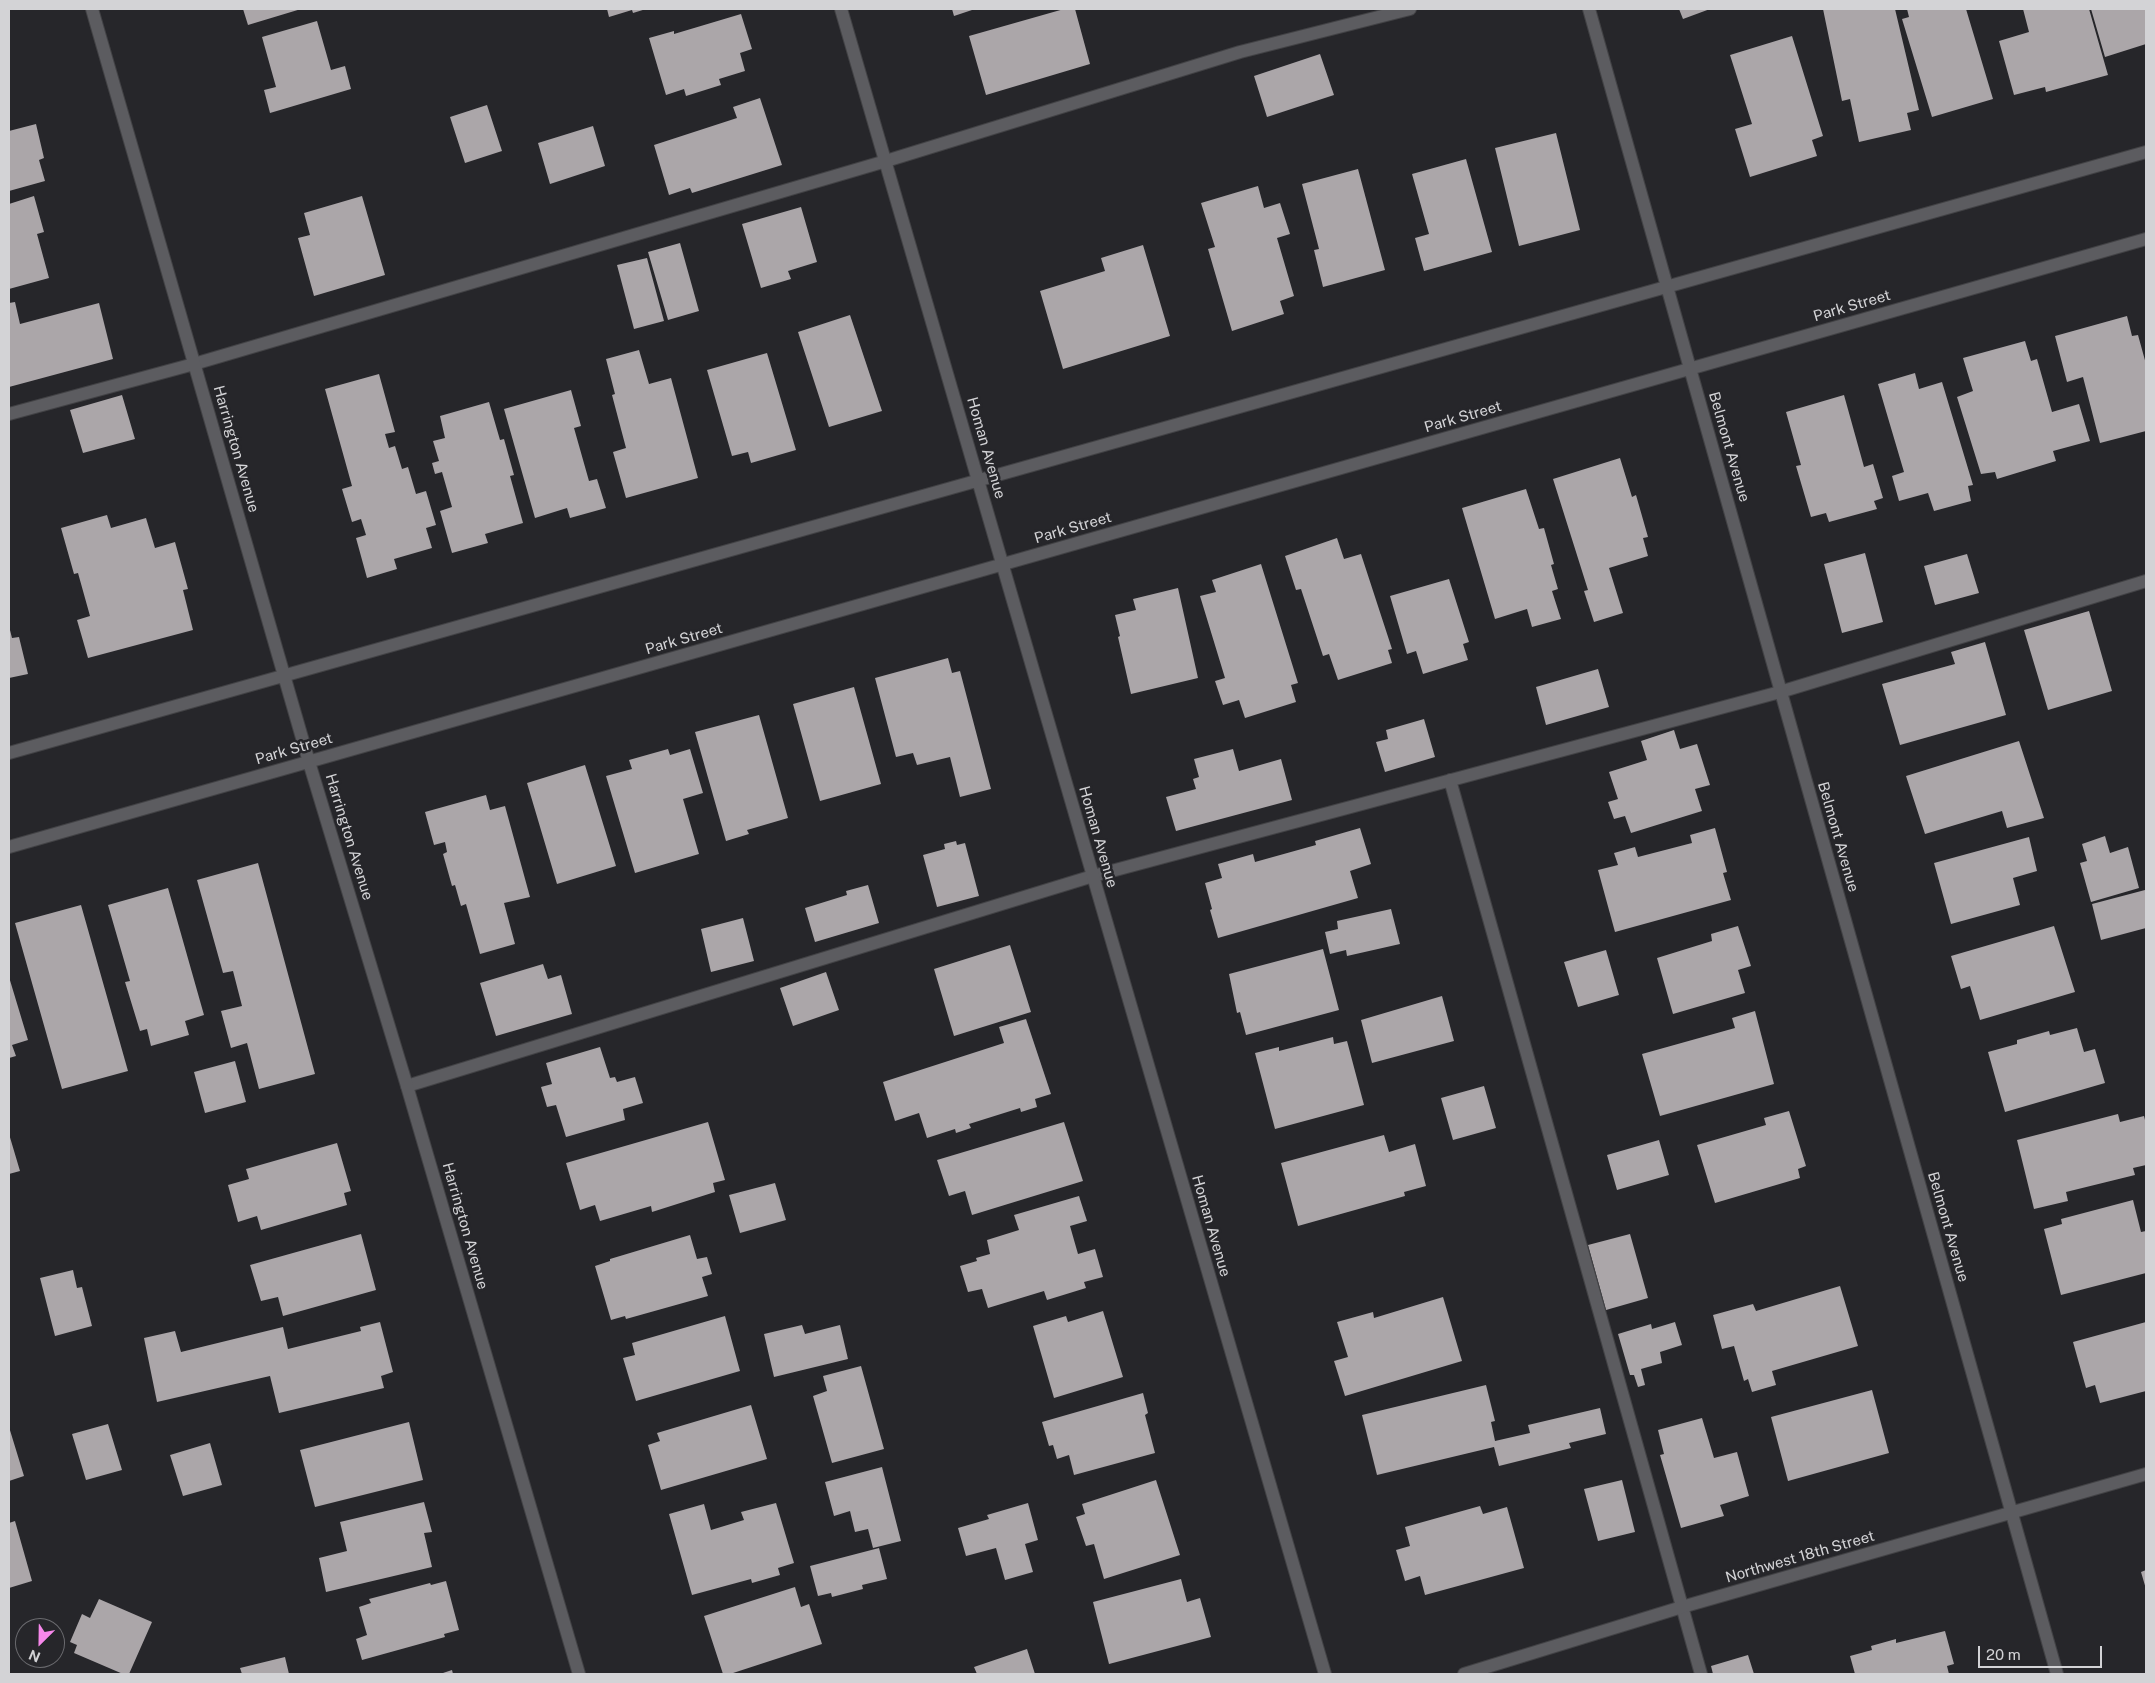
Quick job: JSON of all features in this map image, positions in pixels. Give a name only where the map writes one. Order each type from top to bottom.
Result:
[{"type":"street","name":"Harrington Avenue","points":[[92,9],[309,762],[407,1086],[579,1674]]},
{"type":"street","name":"Homan Avenue","points":[[841,9],[1325,1674]]},
{"type":"street","points":[[9,414],[194,364],[886,161],[1240,52],[1410,9]]},
{"type":"street","name":"Belmont Avenue","points":[[1589,9],[2057,1674]]},
{"type":"street","points":[[9,753],[2146,152]]},
{"type":"street","name":"Park Street","points":[[9,847],[2146,239]]},
{"type":"street","points":[[407,1086],[1093,876],[1780,692],[2146,581]]},
{"type":"street","points":[[1450,780],[1701,1674]]},
{"type":"street","name":"Northwest 18th Street","points":[[1464,1674],[1682,1607],[2146,1474]]},
{"type":"building","points":[[243,9],[301,9],[248,25]]},
{"type":"building","points":[[607,9],[646,9],[633,13],[632,10],[609,17]]},
{"type":"building","points":[[952,9],[975,9],[954,16]]},
{"type":"building","points":[[1064,9],[1075,9],[1090,64],[986,95],[969,36]]},
{"type":"building","points":[[1679,9],[1710,9],[1683,19]]},
{"type":"building","points":[[1823,9],[1895,9],[1919,110],[1907,113],[1911,130],[1859,142],[1850,99],[1842,101]]},
{"type":"building","points":[[1907,9],[1966,9],[1993,99],[1932,117],[1902,19],[1909,17]]},
{"type":"building","points":[[2023,9],[2089,9],[2108,75],[2046,92],[2045,87],[2014,95],[1999,41],[2029,32]]},
{"type":"building","points":[[2091,9],[2146,9],[2146,44],[2105,57]]},
{"type":"building","points":[[741,14],[752,49],[740,53],[745,71],[719,79],[721,85],[686,96],[684,89],[666,95],[649,38],[674,31],[674,34]]},
{"type":"building","points":[[317,21],[331,70],[345,66],[351,89],[270,113],[264,90],[276,87],[262,37]]},
{"type":"building","points":[[1792,36],[1823,136],[1812,140],[1817,156],[1750,177],[1735,129],[1752,124],[1730,55]]},
{"type":"building","points":[[1320,54],[1334,95],[1267,117],[1254,76]]},
{"type":"building","points":[[760,98],[782,165],[692,193],[690,188],[669,195],[654,145],[737,118],[733,107]]},
{"type":"building","points":[[487,105],[502,151],[465,163],[450,117]]},
{"type":"building","points":[[36,124],[44,158],[39,160],[45,181],[9,191],[9,131]]},
{"type":"building","points":[[593,126],[605,166],[550,184],[538,143]]},
{"type":"building","points":[[1556,133],[1580,230],[1519,246],[1495,148]]},
{"type":"building","points":[[1466,159],[1492,252],[1424,271],[1415,238],[1429,234],[1412,174]]},
{"type":"building","points":[[1358,169],[1385,270],[1323,287],[1314,250],[1319,249],[1302,184]]},
{"type":"building","points":[[1258,186],[1264,208],[1280,203],[1290,234],[1277,238],[1294,296],[1280,301],[1284,314],[1232,331],[1208,249],[1215,247],[1201,203]]},
{"type":"building","points":[[34,196],[44,232],[37,234],[49,278],[9,289],[9,204]]},
{"type":"building","points":[[362,196],[385,275],[314,296],[298,238],[310,235],[304,213]]},
{"type":"building","points":[[801,207],[817,262],[788,271],[791,279],[761,288],[742,224]]},
{"type":"building","points":[[680,243],[699,311],[668,320],[648,252]]},
{"type":"building","points":[[1143,245],[1170,336],[1063,369],[1040,291],[1105,271],[1101,258]]},
{"type":"building","points":[[647,258],[664,321],[634,329],[617,265]]},
{"type":"building","points":[[15,302],[20,324],[99,303],[113,359],[9,387],[9,303]]},
{"type":"building","points":[[850,315],[882,411],[829,427],[798,332]]},
{"type":"building","points":[[2127,316],[2132,336],[2138,335],[2146,364],[2146,431],[2100,443],[2083,377],[2067,382],[2055,336]]},
{"type":"building","points":[[2025,341],[2031,361],[2037,359],[2052,412],[2079,404],[2090,441],[2053,451],[2056,461],[1997,479],[1995,472],[1981,474],[1957,397],[1973,391],[1963,358]]},
{"type":"building","points":[[639,350],[649,384],[671,378],[698,478],[626,498],[613,452],[626,448],[612,395],[615,394],[606,359]]},
{"type":"building","points":[[767,353],[796,450],[751,463],[748,452],[732,456],[707,370]]},
{"type":"building","points":[[1915,373],[1919,389],[1942,382],[1973,485],[1968,486],[1971,501],[1934,511],[1928,493],[1899,501],[1892,476],[1904,472],[1878,384]]},
{"type":"building","points":[[379,374],[395,432],[385,434],[389,448],[395,446],[402,469],[408,467],[416,494],[426,491],[436,525],[426,528],[432,548],[394,559],[397,569],[367,578],[356,538],[366,535],[361,519],[352,522],[342,489],[352,486],[325,389]]},
{"type":"building","points":[[571,390],[581,426],[574,428],[589,481],[597,479],[606,508],[570,518],[567,508],[535,518],[504,409]]},
{"type":"building","points":[[122,395],[135,439],[83,453],[70,410]]},
{"type":"building","points":[[1844,395],[1864,467],[1873,464],[1883,498],[1874,501],[1877,509],[1829,522],[1826,513],[1811,517],[1796,466],[1801,465],[1786,412]]},
{"type":"building","points":[[489,402],[500,440],[504,439],[514,475],[510,476],[523,523],[485,534],[488,543],[452,553],[440,511],[452,507],[442,472],[435,474],[432,463],[439,461],[433,441],[445,438],[440,416]]},
{"type":"building","points":[[1620,458],[1632,497],[1636,495],[1648,537],[1643,538],[1648,556],[1609,568],[1623,613],[1594,622],[1584,591],[1588,590],[1553,479]]},
{"type":"building","points":[[1526,489],[1539,529],[1544,528],[1554,564],[1551,565],[1558,589],[1552,591],[1561,619],[1532,627],[1527,609],[1495,619],[1462,508]]},
{"type":"building","points":[[107,515],[111,528],[146,518],[155,548],[175,542],[188,589],[183,590],[193,630],[88,658],[77,620],[90,616],[78,573],[74,574],[61,528]]},
{"type":"building","points":[[1337,538],[1344,559],[1361,554],[1392,649],[1388,650],[1392,663],[1338,680],[1329,654],[1323,656],[1301,589],[1296,590],[1285,556]]},
{"type":"building","points":[[1865,553],[1883,622],[1842,633],[1824,564]]},
{"type":"building","points":[[1967,554],[1979,593],[1935,605],[1924,566]]},
{"type":"building","points":[[1261,564],[1298,683],[1291,685],[1296,702],[1245,718],[1239,700],[1223,705],[1215,681],[1225,678],[1200,596],[1216,592],[1212,580]]},
{"type":"building","points":[[1449,579],[1469,642],[1463,644],[1468,660],[1423,674],[1416,651],[1407,654],[1390,596]]},
{"type":"building","points":[[1178,588],[1198,678],[1131,694],[1115,615],[1136,610],[1133,599]]},
{"type":"building","points":[[2089,611],[2112,691],[2048,710],[2024,630]]},
{"type":"building","points":[[9,626],[12,638],[19,637],[28,674],[9,678]]},
{"type":"building","points":[[1985,642],[2006,715],[1900,745],[1882,684],[1955,664],[1951,652]]},
{"type":"building","points":[[948,658],[952,673],[960,671],[991,789],[960,797],[950,757],[917,765],[913,753],[896,757],[875,678]]},
{"type":"building","points":[[1598,669],[1609,707],[1546,725],[1536,687]]},
{"type":"building","points":[[854,687],[881,784],[820,801],[793,704]]},
{"type":"building","points":[[759,715],[788,818],[747,830],[749,834],[726,841],[695,732]]},
{"type":"building","points":[[1424,719],[1435,757],[1385,772],[1376,742],[1388,739],[1386,730]]},
{"type":"building","points":[[1674,730],[1680,749],[1697,744],[1710,785],[1695,789],[1702,811],[1631,833],[1625,816],[1614,819],[1608,802],[1618,799],[1609,772],[1647,760],[1641,741]]},
{"type":"building","points":[[2019,741],[2044,818],[2007,828],[2002,811],[1925,834],[1906,776]]},
{"type":"building","points":[[668,749],[670,755],[690,749],[703,793],[683,799],[699,854],[635,873],[606,776],[632,769],[629,760]]},
{"type":"building","points":[[1233,749],[1239,771],[1281,759],[1292,800],[1176,831],[1166,797],[1196,789],[1193,779],[1199,777],[1194,759]]},
{"type":"building","points":[[585,765],[616,866],[557,884],[527,783]]},
{"type":"building","points":[[486,795],[490,810],[505,806],[530,897],[504,903],[515,944],[480,954],[466,904],[461,906],[455,885],[452,886],[443,854],[447,852],[445,842],[434,845],[425,812]]},
{"type":"building","points":[[1360,828],[1371,864],[1350,871],[1358,898],[1218,938],[1205,883],[1222,878],[1218,864],[1253,854],[1255,862],[1316,845],[1315,841]]},
{"type":"building","points":[[1715,828],[1727,872],[1723,873],[1731,900],[1615,932],[1598,870],[1618,865],[1614,853],[1635,847],[1638,857],[1692,843],[1690,835]]},
{"type":"building","points":[[2105,836],[2110,853],[2128,847],[2139,888],[2091,902],[2080,863],[2087,861],[2082,844]]},
{"type":"building","points":[[2029,837],[2037,871],[2013,878],[2020,905],[1951,924],[1934,863]]},
{"type":"building","points":[[956,841],[957,845],[965,843],[979,896],[937,907],[923,855],[945,849],[944,844]]},
{"type":"building","points":[[258,863],[315,1074],[259,1089],[247,1043],[231,1048],[221,1011],[242,1006],[233,971],[223,973],[197,880]]},
{"type":"building","points":[[868,885],[879,923],[815,942],[805,908],[847,895],[846,891]]},
{"type":"building","points":[[168,888],[204,1015],[185,1021],[189,1035],[151,1046],[147,1029],[140,1031],[125,982],[130,981],[108,905]]},
{"type":"building","points":[[2145,890],[2146,928],[2101,940],[2092,904]]},
{"type":"building","points":[[81,905],[128,1071],[62,1089],[15,923]]},
{"type":"building","points":[[1391,909],[1400,944],[1347,956],[1346,950],[1330,954],[1325,932],[1338,929],[1337,921]]},
{"type":"building","points":[[743,918],[754,961],[711,972],[701,929]]},
{"type":"building","points":[[1738,926],[1751,966],[1738,970],[1745,993],[1673,1014],[1657,958],[1712,941],[1711,934]]},
{"type":"building","points":[[2054,926],[2075,992],[1980,1020],[1970,986],[1961,989],[1951,956]]},
{"type":"building","points":[[1010,945],[1031,1012],[954,1036],[934,969]]},
{"type":"building","points":[[1323,949],[1339,1010],[1246,1035],[1240,1012],[1237,1013],[1229,974]]},
{"type":"building","points":[[1606,950],[1619,995],[1578,1007],[1564,962]]},
{"type":"building","points":[[543,964],[548,979],[561,975],[572,1014],[496,1036],[480,983]]},
{"type":"building","points":[[826,972],[839,1010],[793,1026],[780,988]]},
{"type":"building","points":[[9,977],[28,1040],[12,1045],[16,1056],[9,1058]]},
{"type":"building","points":[[1442,996],[1454,1041],[1372,1063],[1361,1020]]},
{"type":"building","points":[[1755,1011],[1774,1084],[1660,1116],[1642,1054],[1735,1028],[1732,1018]]},
{"type":"building","points":[[1026,1019],[1051,1094],[1035,1099],[1037,1107],[1021,1112],[1020,1108],[969,1124],[971,1128],[956,1133],[955,1129],[927,1138],[919,1113],[895,1121],[883,1082],[1004,1043],[999,1027]]},
{"type":"building","points":[[2077,1028],[2084,1052],[2095,1049],[2105,1083],[2005,1112],[1988,1052],[2017,1044],[2017,1040],[2049,1031],[2050,1035]]},
{"type":"building","points":[[1333,1037],[1334,1044],[1347,1041],[1364,1105],[1275,1129],[1255,1053],[1279,1047],[1279,1051]]},
{"type":"building","points":[[600,1047],[610,1078],[615,1077],[617,1082],[635,1077],[643,1103],[623,1109],[625,1120],[566,1137],[556,1105],[547,1107],[541,1087],[552,1084],[546,1063]]},
{"type":"building","points":[[235,1061],[246,1102],[205,1113],[194,1072]]},
{"type":"building","points":[[1484,1086],[1496,1128],[1453,1140],[1441,1098]]},
{"type":"building","points":[[1789,1111],[1806,1166],[1798,1169],[1800,1178],[1715,1203],[1697,1145],[1766,1125],[1764,1118]]},
{"type":"building","points":[[2118,1114],[2120,1122],[2144,1116],[2146,1124],[2146,1165],[2133,1168],[2135,1175],[2066,1192],[2068,1201],[2034,1209],[2017,1140]]},
{"type":"building","points":[[708,1122],[725,1180],[713,1183],[715,1192],[652,1212],[651,1206],[600,1221],[595,1205],[580,1210],[566,1163]]},
{"type":"building","points":[[1064,1122],[1083,1181],[972,1215],[965,1191],[949,1196],[937,1160]]},
{"type":"building","points":[[9,1134],[20,1171],[9,1174]]},
{"type":"building","points":[[1384,1135],[1389,1152],[1415,1144],[1426,1186],[1404,1192],[1405,1196],[1298,1226],[1281,1163]]},
{"type":"building","points":[[1659,1140],[1669,1175],[1617,1190],[1607,1155]]},
{"type":"building","points":[[337,1143],[351,1191],[344,1193],[347,1205],[261,1230],[257,1216],[238,1222],[228,1185],[249,1179],[246,1169]]},
{"type":"building","points":[[775,1183],[786,1220],[740,1233],[729,1195]]},
{"type":"building","points":[[1079,1196],[1087,1221],[1070,1226],[1078,1254],[1095,1249],[1103,1277],[1084,1282],[1086,1288],[1047,1300],[1044,1291],[988,1308],[982,1289],[968,1292],[960,1266],[977,1261],[976,1258],[990,1254],[987,1240],[1019,1230],[1014,1215]]},
{"type":"building","points":[[2133,1200],[2141,1232],[2146,1231],[2146,1273],[2061,1295],[2044,1229],[2062,1224],[2061,1219]]},
{"type":"building","points":[[361,1234],[376,1290],[283,1316],[278,1297],[261,1301],[250,1265]]},
{"type":"building","points":[[1630,1234],[1648,1298],[1606,1310],[1588,1245]]},
{"type":"building","points":[[690,1235],[697,1259],[707,1257],[712,1274],[702,1277],[708,1296],[626,1319],[625,1316],[611,1320],[595,1266],[610,1261],[610,1259]]},
{"type":"building","points":[[73,1270],[77,1288],[82,1287],[92,1326],[55,1336],[40,1278]]},
{"type":"building","points":[[1840,1286],[1858,1346],[1772,1371],[1776,1385],[1752,1392],[1748,1379],[1744,1381],[1734,1346],[1722,1349],[1713,1315],[1753,1304],[1756,1311]]},
{"type":"building","points":[[1443,1297],[1462,1361],[1345,1396],[1334,1361],[1348,1357],[1337,1322],[1373,1312],[1374,1318]]},
{"type":"building","points":[[1103,1311],[1123,1377],[1054,1398],[1033,1326],[1066,1316],[1068,1322]]},
{"type":"building","points":[[725,1316],[740,1371],[636,1401],[623,1358],[635,1355],[632,1343]]},
{"type":"building","points":[[380,1322],[393,1372],[381,1376],[384,1388],[279,1413],[270,1376],[157,1402],[144,1338],[175,1331],[181,1352],[283,1327],[288,1349],[361,1331],[360,1327]]},
{"type":"building","points":[[1675,1322],[1682,1345],[1660,1352],[1662,1363],[1641,1369],[1645,1385],[1638,1387],[1634,1375],[1630,1375],[1618,1334],[1651,1324],[1652,1329]]},
{"type":"building","points":[[2146,1322],[2146,1391],[2100,1403],[2095,1385],[2086,1388],[2073,1342]]},
{"type":"building","points":[[802,1325],[805,1334],[840,1325],[848,1359],[774,1377],[764,1334]]},
{"type":"building","points":[[861,1366],[884,1449],[832,1463],[813,1396],[827,1391],[823,1376]]},
{"type":"building","points":[[1486,1385],[1495,1421],[1491,1422],[1495,1441],[1530,1433],[1528,1425],[1600,1408],[1606,1434],[1569,1443],[1571,1448],[1499,1466],[1494,1447],[1377,1475],[1362,1415]]},
{"type":"building","points":[[1872,1390],[1889,1453],[1788,1481],[1771,1417]]},
{"type":"building","points":[[1143,1393],[1148,1413],[1145,1415],[1155,1453],[1074,1475],[1069,1455],[1057,1459],[1053,1445],[1049,1446],[1042,1422]]},
{"type":"building","points":[[751,1405],[767,1459],[661,1490],[648,1445],[660,1441],[657,1433]]},
{"type":"building","points":[[1702,1418],[1714,1458],[1737,1452],[1749,1496],[1720,1505],[1724,1516],[1681,1528],[1660,1455],[1664,1454],[1658,1430]]},
{"type":"building","points":[[409,1422],[423,1480],[315,1507],[300,1450]]},
{"type":"building","points":[[108,1424],[122,1470],[86,1480],[72,1434]]},
{"type":"building","points":[[9,1427],[24,1476],[9,1481]]},
{"type":"building","points":[[210,1443],[222,1485],[183,1496],[170,1455]]},
{"type":"building","points":[[882,1467],[901,1541],[873,1548],[868,1529],[855,1532],[850,1511],[834,1516],[825,1482]]},
{"type":"building","points":[[1156,1480],[1180,1555],[1104,1579],[1094,1544],[1086,1546],[1076,1517],[1085,1514],[1082,1504]]},
{"type":"building","points":[[1622,1480],[1635,1532],[1598,1541],[1584,1489]]},
{"type":"building","points":[[424,1502],[432,1532],[424,1533],[432,1567],[326,1592],[319,1558],[347,1551],[340,1522]]},
{"type":"building","points":[[776,1503],[794,1563],[778,1568],[780,1575],[752,1583],[751,1579],[692,1595],[669,1514],[704,1504],[711,1530],[744,1520],[741,1512]]},
{"type":"building","points":[[1028,1503],[1038,1540],[1025,1544],[1033,1572],[1005,1580],[996,1548],[966,1556],[958,1528],[989,1519],[987,1515]]},
{"type":"building","points":[[1480,1506],[1483,1514],[1507,1507],[1524,1568],[1425,1595],[1420,1576],[1405,1581],[1396,1550],[1410,1546],[1405,1527]]},
{"type":"building","points":[[15,1521],[32,1581],[9,1588],[9,1523]]},
{"type":"building","points":[[879,1548],[887,1579],[862,1585],[863,1589],[832,1597],[831,1593],[818,1596],[810,1566]]},
{"type":"building","points":[[2146,1570],[2146,1589],[2141,1572]]},
{"type":"building","points":[[1181,1579],[1187,1602],[1200,1598],[1211,1637],[1109,1664],[1093,1602]]},
{"type":"building","points":[[446,1581],[459,1630],[444,1634],[445,1637],[362,1660],[356,1639],[367,1635],[359,1607],[371,1603],[369,1599],[430,1583],[431,1585]]},
{"type":"building","points":[[795,1587],[801,1607],[809,1604],[822,1644],[730,1674],[723,1674],[704,1616]]},
{"type":"building","points":[[99,1599],[152,1622],[129,1674],[123,1674],[74,1653],[77,1645],[70,1642],[82,1614],[90,1618]]},
{"type":"building","points":[[1945,1631],[1954,1664],[1947,1666],[1949,1674],[1855,1674],[1850,1656],[1872,1650],[1871,1646],[1896,1639],[1896,1643]]},
{"type":"building","points":[[1027,1649],[1035,1674],[977,1674],[974,1667]]},
{"type":"building","points":[[1748,1655],[1754,1674],[1713,1674],[1711,1666]]},
{"type":"building","points":[[285,1657],[289,1674],[242,1674],[240,1668]]},
{"type":"building","points":[[452,1670],[453,1674],[440,1674]]}]
